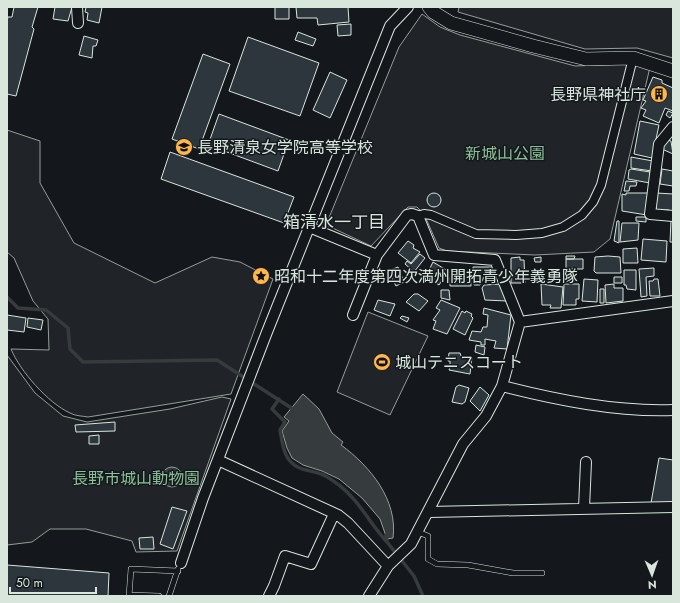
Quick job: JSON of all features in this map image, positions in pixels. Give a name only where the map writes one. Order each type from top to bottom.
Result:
[{"type":"street","points":[[77,7],[78,23]]},
{"type":"street","points":[[179,567],[233,421],[390,26],[408,7]]},
{"type":"street","points":[[429,7],[433,12],[451,23],[548,50],[586,59],[633,58],[673,71]]},
{"type":"street","points":[[353,315],[377,255],[407,216],[412,214],[418,216],[424,214],[431,215],[476,234],[516,236],[542,233],[563,227],[582,215],[593,202],[601,185],[633,58]]},
{"type":"street","points":[[673,127],[659,144],[650,214],[673,216]]},
{"type":"street","points":[[369,596],[388,566],[411,544],[429,512],[438,489],[463,444],[486,416],[502,386],[520,322],[495,260],[434,255],[418,216]]},
{"type":"street","points":[[309,227],[377,255]]},
{"type":"street","points":[[520,322],[673,301]]},
{"type":"street","points":[[502,386],[546,397],[645,411],[673,410]]},
{"type":"street","points":[[218,460],[334,514],[348,523],[388,566]]},
{"type":"street","points":[[584,508],[586,462]]},
{"type":"street","points":[[429,512],[673,507]]},
{"type":"street","points":[[268,596],[274,586],[286,556],[311,564],[334,514]]},
{"type":"lane","points":[[418,532],[428,536],[428,559],[437,564],[468,565],[513,573],[542,573]]},
{"type":"lane","points":[[159,596],[129,595],[131,569],[179,567],[169,596]]},
{"type":"green space","points":[[459,7],[673,7],[673,58],[637,48],[585,49],[458,12]]},
{"type":"green space","name":"新城山公園","points":[[422,14],[440,27],[460,35],[575,66],[623,64],[650,67],[610,239],[594,252],[535,255],[447,251],[439,248],[424,214],[417,207],[408,207],[371,246],[326,225],[399,47]]},
{"type":"green space","points":[[7,130],[40,141],[40,183],[74,243],[155,283],[212,257],[240,262],[273,279],[231,394],[88,417],[70,413],[53,402],[36,386],[21,367],[11,349],[49,350],[48,319],[33,301],[14,258],[7,252]]},
{"type":"green space","name":"城山テニスコート","points":[[368,312],[428,336],[390,415],[337,392]]},
{"type":"green space","name":"長野市城山動物園","points":[[7,355],[35,393],[63,416],[87,422],[170,409],[222,397],[231,399],[177,551],[136,552],[132,541],[86,529],[50,529],[32,542],[7,545]]},
{"type":"shaded area","points":[[303,394],[319,409],[332,433],[343,442],[341,445],[362,463],[380,485],[391,510],[393,538],[387,539],[380,519],[362,498],[339,479],[322,471],[303,465],[292,458],[287,448],[282,431],[289,421],[284,417]]},
{"type":"shaded area","points":[[172,467],[179,470],[182,477],[179,484],[172,487],[165,484],[162,477],[165,470]]},
{"type":"building","points":[[14,7],[38,7],[32,27],[34,29],[16,96],[7,94],[7,21],[8,17],[12,17]]},
{"type":"building","points":[[55,7],[72,7],[68,21],[53,19]]},
{"type":"building","points":[[86,7],[102,7],[99,23],[87,20],[88,13],[85,12]]},
{"type":"building","points":[[275,7],[289,7],[289,19],[275,19]]},
{"type":"building","points":[[296,7],[348,7],[349,22],[318,25],[317,18],[297,18]]},
{"type":"building","points":[[351,24],[351,35],[338,36],[337,25]]},
{"type":"building","points":[[298,32],[316,39],[313,46],[295,40]]},
{"type":"building","points":[[84,36],[98,40],[96,46],[93,46],[92,58],[79,55]]},
{"type":"building","points":[[248,37],[319,63],[300,116],[229,91]]},
{"type":"building","points":[[203,54],[230,64],[199,149],[172,139]]},
{"type":"building","points":[[330,72],[347,80],[330,118],[313,110]]},
{"type":"building","name":"長野県神社庁","points":[[653,77],[662,80],[662,83],[673,88],[673,111],[665,108],[659,123],[643,116],[646,110],[641,108],[646,101],[643,100]]},
{"type":"building","points":[[668,111],[673,113],[670,118],[666,115]]},
{"type":"building","points":[[219,114],[289,140],[278,171],[208,145]]},
{"type":"building","points":[[640,121],[659,125],[652,158],[634,154]]},
{"type":"building","points":[[667,140],[671,141],[673,154],[662,149]]},
{"type":"building","points":[[170,152],[294,197],[284,223],[161,179]]},
{"type":"building","points":[[631,157],[653,161],[652,171],[631,168]]},
{"type":"building","points":[[662,169],[673,171],[673,186],[660,184]]},
{"type":"building","points":[[629,170],[650,172],[650,183],[628,179]]},
{"type":"building","points":[[626,181],[637,182],[636,186],[630,186],[629,191],[624,191]]},
{"type":"building","points":[[434,193],[439,195],[441,200],[439,205],[434,207],[429,205],[427,200],[429,195]]},
{"type":"building","points":[[626,193],[648,193],[647,215],[622,211],[622,194],[626,195]]},
{"type":"building","points":[[657,193],[673,194],[673,213],[669,212],[669,210],[656,210]]},
{"type":"building","points":[[636,217],[646,217],[646,222],[636,221]]},
{"type":"building","points":[[671,220],[673,221],[673,242],[670,242]]},
{"type":"building","points":[[617,221],[619,221],[619,243],[614,241]]},
{"type":"building","points":[[622,223],[639,223],[638,240],[620,242]]},
{"type":"building","points":[[643,239],[667,241],[666,262],[641,260]]},
{"type":"building","points":[[408,241],[414,245],[413,248],[420,252],[411,263],[398,253]]},
{"type":"building","points":[[637,248],[638,263],[623,263],[623,249]]},
{"type":"building","points":[[420,254],[425,258],[414,272],[405,264],[407,261],[411,264]]},
{"type":"building","points":[[566,256],[575,256],[574,259],[566,259]]},
{"type":"building","points":[[520,257],[520,260],[524,260],[525,283],[511,283],[511,258]]},
{"type":"building","points":[[541,257],[541,262],[535,262],[534,258]]},
{"type":"building","points":[[595,257],[620,257],[621,273],[596,273],[594,271]]},
{"type":"building","points":[[566,259],[583,259],[583,269],[566,269]]},
{"type":"building","points":[[433,262],[448,271],[439,285],[426,276]]},
{"type":"building","points":[[398,267],[404,282],[396,286],[388,271]]},
{"type":"building","points":[[473,267],[491,267],[492,272],[486,275],[487,277],[484,277],[480,285],[474,285]]},
{"type":"building","points":[[654,268],[654,276],[646,277],[647,296],[641,297],[639,269]]},
{"type":"building","points":[[624,270],[636,270],[636,290],[627,289],[626,285],[624,285]]},
{"type":"building","points":[[458,272],[470,272],[471,286],[450,286],[450,277],[457,276]]},
{"type":"building","points":[[614,277],[622,277],[622,283],[614,283]]},
{"type":"building","points":[[584,279],[598,280],[597,302],[582,301]]},
{"type":"building","points":[[654,279],[658,279],[660,296],[650,296],[649,281],[653,281]]},
{"type":"building","points":[[502,284],[507,301],[485,300],[482,288],[484,285]]},
{"type":"building","points":[[541,284],[563,287],[561,308],[550,308],[551,305],[542,305]]},
{"type":"building","points":[[564,284],[579,284],[579,299],[576,299],[576,305],[563,305]]},
{"type":"building","points":[[614,284],[614,288],[623,288],[623,301],[606,303],[605,285]]},
{"type":"building","points":[[600,289],[604,289],[604,303],[600,303]]},
{"type":"building","points":[[441,290],[449,290],[450,300],[441,298]]},
{"type":"building","points":[[414,294],[418,294],[428,301],[419,311],[406,302]]},
{"type":"building","points":[[378,300],[395,304],[390,316],[374,310]]},
{"type":"building","points":[[441,300],[460,308],[447,334],[433,329],[436,321],[433,320],[440,310],[436,308]]},
{"type":"building","points":[[484,308],[511,315],[507,349],[494,348],[496,341],[485,339],[485,345],[481,345],[481,342],[469,340],[472,331],[481,332],[483,327],[487,327],[488,315],[483,314]]},
{"type":"building","points":[[462,311],[472,314],[471,316],[473,318],[465,335],[453,329]]},
{"type":"building","points":[[7,315],[26,318],[24,332],[7,330]]},
{"type":"building","points":[[402,316],[409,318],[407,322],[400,318]]},
{"type":"building","points":[[28,318],[43,320],[41,330],[27,327]]},
{"type":"building","points":[[476,345],[485,347],[484,355],[475,352]]},
{"type":"building","points":[[449,353],[460,353],[461,356],[467,358],[472,357],[470,374],[449,370]]},
{"type":"building","points":[[459,385],[469,388],[465,402],[462,404],[452,402],[456,387]]},
{"type":"building","points":[[480,387],[489,395],[480,411],[470,401]]},
{"type":"building","points":[[115,422],[115,431],[76,432],[75,425]]},
{"type":"building","points":[[99,435],[99,444],[89,444],[89,436]]},
{"type":"building","points":[[659,458],[673,460],[673,504],[651,503]]},
{"type":"building","points":[[172,507],[187,511],[173,549],[160,544]]},
{"type":"building","points":[[153,537],[154,549],[140,549],[139,538]]},
{"type":"building","points":[[7,565],[109,573],[108,596],[7,596]]},
{"type":"waterway","points":[[7,297],[18,308],[46,310],[68,328],[70,349],[83,362],[217,360],[296,411]]},
{"type":"waterway","points":[[279,399],[272,409],[285,422],[280,430],[283,447],[288,459],[294,465],[305,470],[324,475],[339,485],[353,498],[387,542]]},
{"type":"waterway","points":[[386,535],[387,542],[414,576],[423,596]]},
{"type":"place","name":"長野県神社庁","points":[[659,94]]},
{"type":"place","name":"長野清泉女学院高等学校","points":[[184,147]]},
{"type":"place","name":"昭和十二年度第四次満州開拓青少年義勇隊","points":[[261,276]]},
{"type":"place","name":"城山テニスコート","points":[[382,362]]},
{"type":"district","name":"箱清水一丁目","points":[[334,222]]}]
